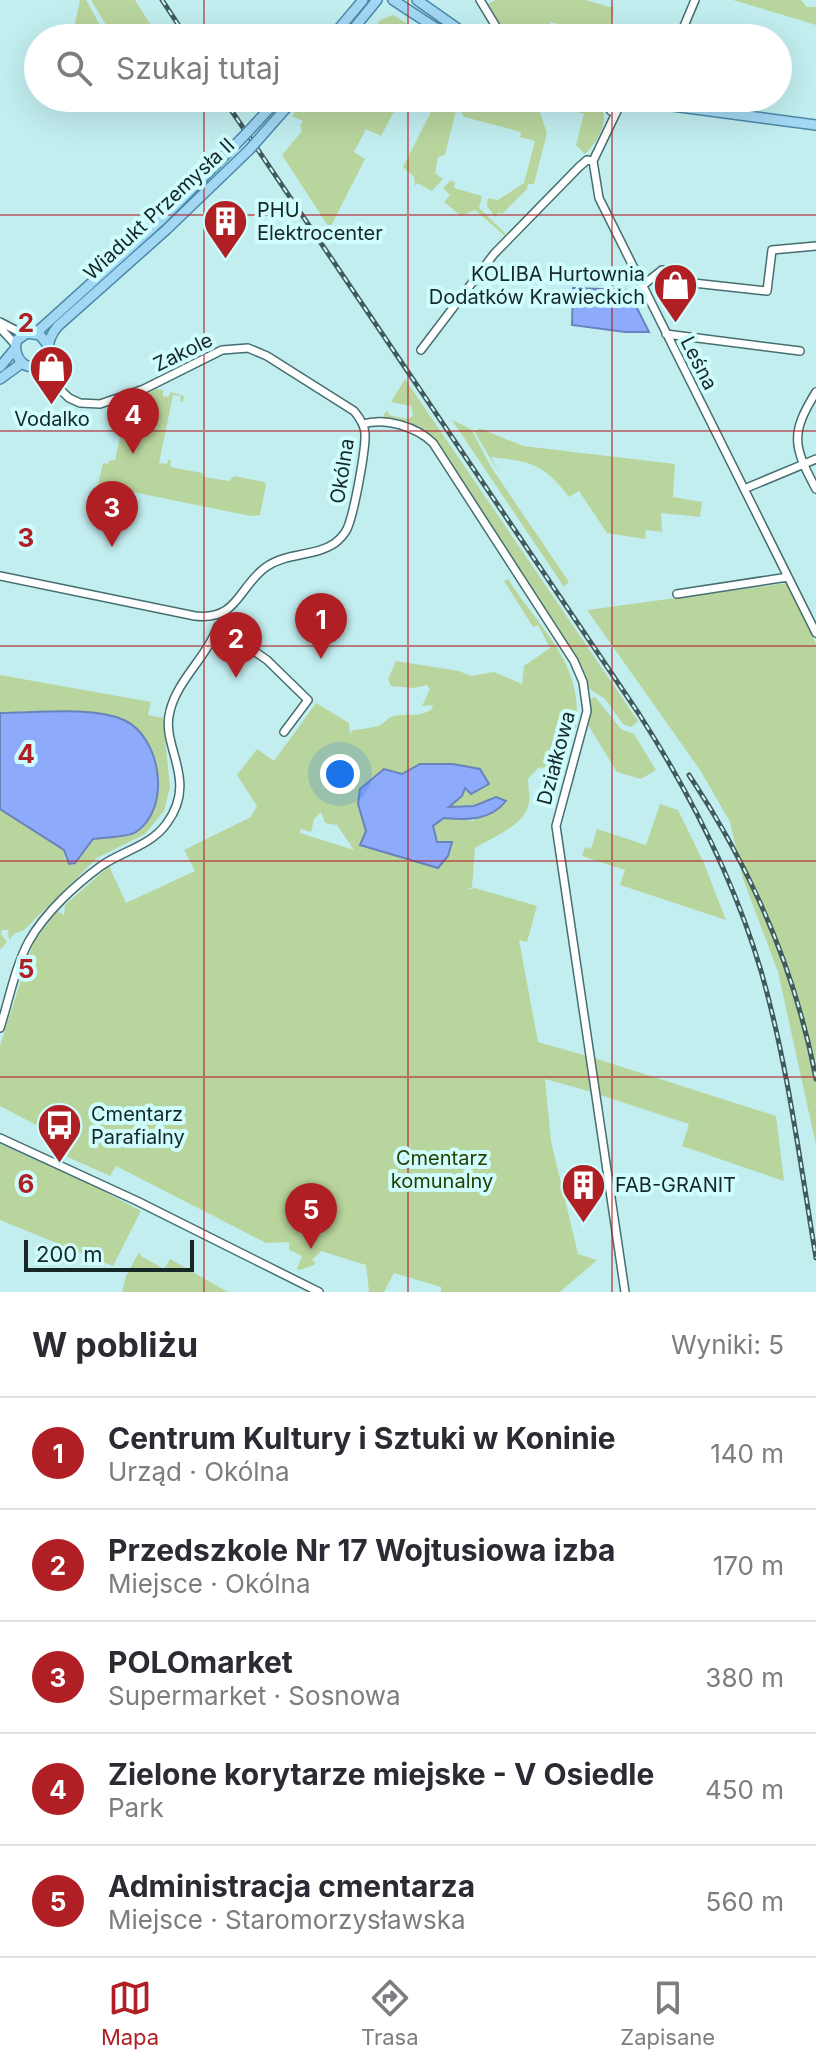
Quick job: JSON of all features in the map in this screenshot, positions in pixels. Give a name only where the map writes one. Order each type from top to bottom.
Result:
[{"type":"main road","points":[[343,24],[363,0]]},
{"type":"main road","points":[[357,24],[377,0]]},
{"type":"main road","points":[[393,0],[430,24]]},
{"type":"main road","points":[[417,0],[451,24]]},
{"type":"main road","name":"Wiadukt Przemysła II","points":[[222,168],[241,139],[266,112]]},
{"type":"main road","name":"Wiadukt Przemysła II","points":[[47,344],[49,336],[58,326],[222,168],[249,150],[283,112]]},
{"type":"main road","points":[[729,112],[816,125]]},
{"type":"main road","name":"Wiadukt Przemysła II","points":[[36,333],[163,225]]},
{"type":"main road","points":[[0,367],[23,334],[36,333],[47,344],[46,358],[0,379]]},
{"type":"main road","points":[[15,347],[27,365]]},
{"type":"street","points":[[480,0],[495,24]]},
{"type":"street","points":[[685,24],[695,0]]},
{"type":"street","points":[[609,126],[611,112]]},
{"type":"street","points":[[421,350],[502,245],[579,167],[587,160],[593,161],[616,112]]},
{"type":"street","name":"Leśna","points":[[593,161],[599,198],[816,633]]},
{"type":"street","points":[[642,286],[662,270],[672,272],[684,282],[767,291],[772,250],[816,246]]},
{"type":"street","points":[[0,325],[23,334]]},
{"type":"street","points":[[0,325],[15,347]]},
{"type":"street","points":[[666,334],[800,351]]},
{"type":"street","name":"Zakole","points":[[27,365],[38,368],[75,401],[103,404],[144,389],[222,350],[248,348],[267,356],[348,406],[363,424]]},
{"type":"street","points":[[46,358],[53,381]]},
{"type":"street","points":[[816,392],[801,417],[796,444],[816,489]]},
{"type":"street","name":"Działkowa","points":[[363,424],[378,421],[410,428],[424,434],[433,443],[574,661],[583,682],[587,702],[585,722],[556,826],[625,1292]]},
{"type":"street","name":"Okólna","points":[[217,615],[233,606],[256,576],[268,566],[282,558],[325,548],[344,534],[364,448],[363,424]]},
{"type":"street","points":[[744,489],[816,459]]},
{"type":"street","points":[[0,576],[195,616],[217,615],[218,626],[178,691],[170,710],[169,727],[180,780],[170,818],[150,840],[100,867],[43,922],[28,943],[0,1028]]},
{"type":"street","points":[[677,594],[788,577]]},
{"type":"street","points":[[218,626],[267,660],[308,700],[284,732]]},
{"type":"street","points":[[0,1138],[137,1201],[319,1292]]},
{"type":"green space","points":[[80,0],[86,0],[99,24],[75,24]]},
{"type":"green space","points":[[91,0],[135,0],[150,24],[106,24]]},
{"type":"green space","points":[[495,0],[586,0],[614,6],[611,24],[500,24],[488,4]]},
{"type":"green space","points":[[733,0],[801,0],[807,7],[816,7],[816,25]]},
{"type":"green space","points":[[393,15],[408,24],[377,24]]},
{"type":"green space","points":[[295,112],[394,112],[381,136],[366,129],[354,152],[365,159],[331,226],[332,232],[282,155],[302,131],[300,125],[303,121],[292,116]]},
{"type":"green space","points":[[431,112],[456,112],[445,155],[438,157],[435,173],[443,179],[432,191],[417,183],[415,186],[414,177],[403,167]]},
{"type":"green space","points":[[461,112],[540,112],[547,133],[534,184],[528,184],[527,189],[502,214],[499,212],[495,217],[487,206],[488,198],[498,200],[524,183],[535,141],[520,137],[521,132],[464,117]]},
{"type":"green space","points":[[578,112],[603,112],[604,115],[601,131],[585,154],[576,145],[584,114]]},
{"type":"green space","points":[[450,181],[455,182],[454,188],[482,196],[479,208],[505,236],[475,210],[461,216],[444,202],[450,195],[443,188]]},
{"type":"green space","points":[[405,379],[638,721],[631,727],[623,724],[605,699],[588,688],[579,664],[438,444],[407,421],[382,418],[387,410],[389,415],[408,419],[413,416],[411,406],[391,402]]},
{"type":"green space","points":[[157,389],[163,390],[163,396],[168,397],[171,392],[184,396],[183,402],[180,401],[181,396],[173,395],[159,463],[167,464],[171,460],[170,467],[202,473],[204,477],[229,481],[234,476],[264,482],[260,515],[251,516],[98,485],[103,463],[115,460],[128,401]]},
{"type":"green space","points":[[452,420],[471,429],[491,467],[569,582],[564,587]]},
{"type":"green space","points":[[479,428],[523,446],[675,464],[673,497],[702,502],[700,517],[661,513],[662,532],[646,530],[645,539],[607,533],[579,491],[569,497],[552,477],[536,466],[491,457],[499,473],[474,430],[478,431]]},
{"type":"green space","name":"Cmentarz komunalny","points":[[508,579],[546,631],[566,665],[577,705],[576,728],[572,729],[569,725],[556,766],[538,768],[528,779],[529,803],[520,820],[475,848],[472,887],[467,890],[475,888],[537,906],[527,942],[519,940],[538,1042],[587,1056],[592,1092],[545,1079],[551,1141],[578,1254],[597,1260],[560,1292],[441,1292],[441,1287],[394,1273],[384,1292],[369,1292],[366,1265],[321,1251],[312,1260],[314,1265],[297,1269],[302,1256],[289,1250],[289,1242],[266,1243],[116,1166],[110,1176],[61,1154],[67,1141],[0,1106],[0,1045],[33,943],[57,911],[64,915],[65,905],[109,866],[126,903],[195,871],[184,850],[251,817],[257,806],[237,775],[257,749],[274,761],[316,703],[349,723],[350,734],[353,730],[378,726],[392,717],[432,709],[433,705],[422,706],[430,689],[427,685],[414,688],[391,686],[388,679],[396,661],[459,671],[471,676],[494,672],[522,684],[524,666],[550,648],[538,625],[533,627],[504,581]],"holes":[[[420,764],[489,784],[465,788],[448,807],[474,807],[496,797],[474,821],[444,818],[433,827],[437,842],[452,842],[360,846],[402,774]],[[321,812],[325,823],[337,825],[354,850],[300,833],[301,829],[311,832],[314,819]]]},
{"type":"green space","points":[[787,583],[816,644],[816,1145],[778,972],[742,876],[730,822],[700,770],[587,610]]},
{"type":"green space","points":[[0,675],[151,702],[148,715],[163,718],[170,787],[164,811],[145,834],[97,858],[24,930],[9,940],[8,930],[2,930],[1,934],[7,942],[0,950],[0,809],[64,850],[65,859],[72,865],[93,839],[135,832],[92,714],[0,713]]},
{"type":"green space","points":[[595,697],[621,729],[634,734],[656,770],[641,779],[617,772],[588,725],[590,699]]},
{"type":"green space","points":[[660,804],[678,810],[703,861],[726,920],[620,885],[625,870],[582,856],[585,847],[591,849],[597,829],[646,845]]},
{"type":"green space","points":[[591,1057],[776,1116],[784,1181],[682,1146],[689,1124],[597,1094]]},
{"type":"green space","name":"Cmentarz Parafialny","points":[[0,1144],[141,1211],[113,1266],[0,1220]]},
{"type":"green space","points":[[139,1252],[164,1269],[170,1259],[228,1292],[122,1292],[126,1276]]},
{"type":"water","points":[[573,288],[628,290],[649,332],[572,325]]},
{"type":"water","points":[[0,713],[96,713],[124,720],[137,729],[147,741],[157,773],[155,807],[147,821],[132,834],[93,839],[75,863],[69,864],[64,850],[0,809]]},
{"type":"water","points":[[420,764],[453,764],[480,769],[489,784],[471,794],[465,788],[462,796],[449,807],[474,806],[496,797],[506,801],[485,816],[444,818],[433,826],[437,842],[452,842],[448,856],[438,868],[360,845],[366,831],[358,804],[360,789],[384,769],[402,774]]},
{"type":"railway","points":[[162,0],[178,24]]},
{"type":"railway","points":[[232,112],[639,714],[709,838],[738,903],[770,1006],[786,1078],[816,1258]]},
{"type":"railway","points":[[689,775],[732,846],[768,920],[796,998],[816,1079]]},
{"type":"place","name":"PHU Elektrocenter","points":[[226,260]]},
{"type":"place","name":"KOLIBA Hurtownia Dodatków Krawieckich","points":[[676,324]]},
{"type":"place","name":"Vodalko","points":[[52,406]]},
{"type":"place","name":"Zielone korytarze miejske - V Osiedle","points":[[133,454]]},
{"type":"place","name":"POLOmarket","points":[[112,547]]},
{"type":"place","name":"Centrum Kultury i Sztuki w Koninie","points":[[321,659]]},
{"type":"place","name":"Przedszkole Nr 17 Wojtusiowa izba","points":[[236,678]]},
{"type":"place","name":"Cmentarz Parafialny","points":[[60,1165]]},
{"type":"place","name":"FAB-GRANIT","points":[[584,1224]]},
{"type":"place","name":"Administracja cmentarza","points":[[311,1249]]}]
